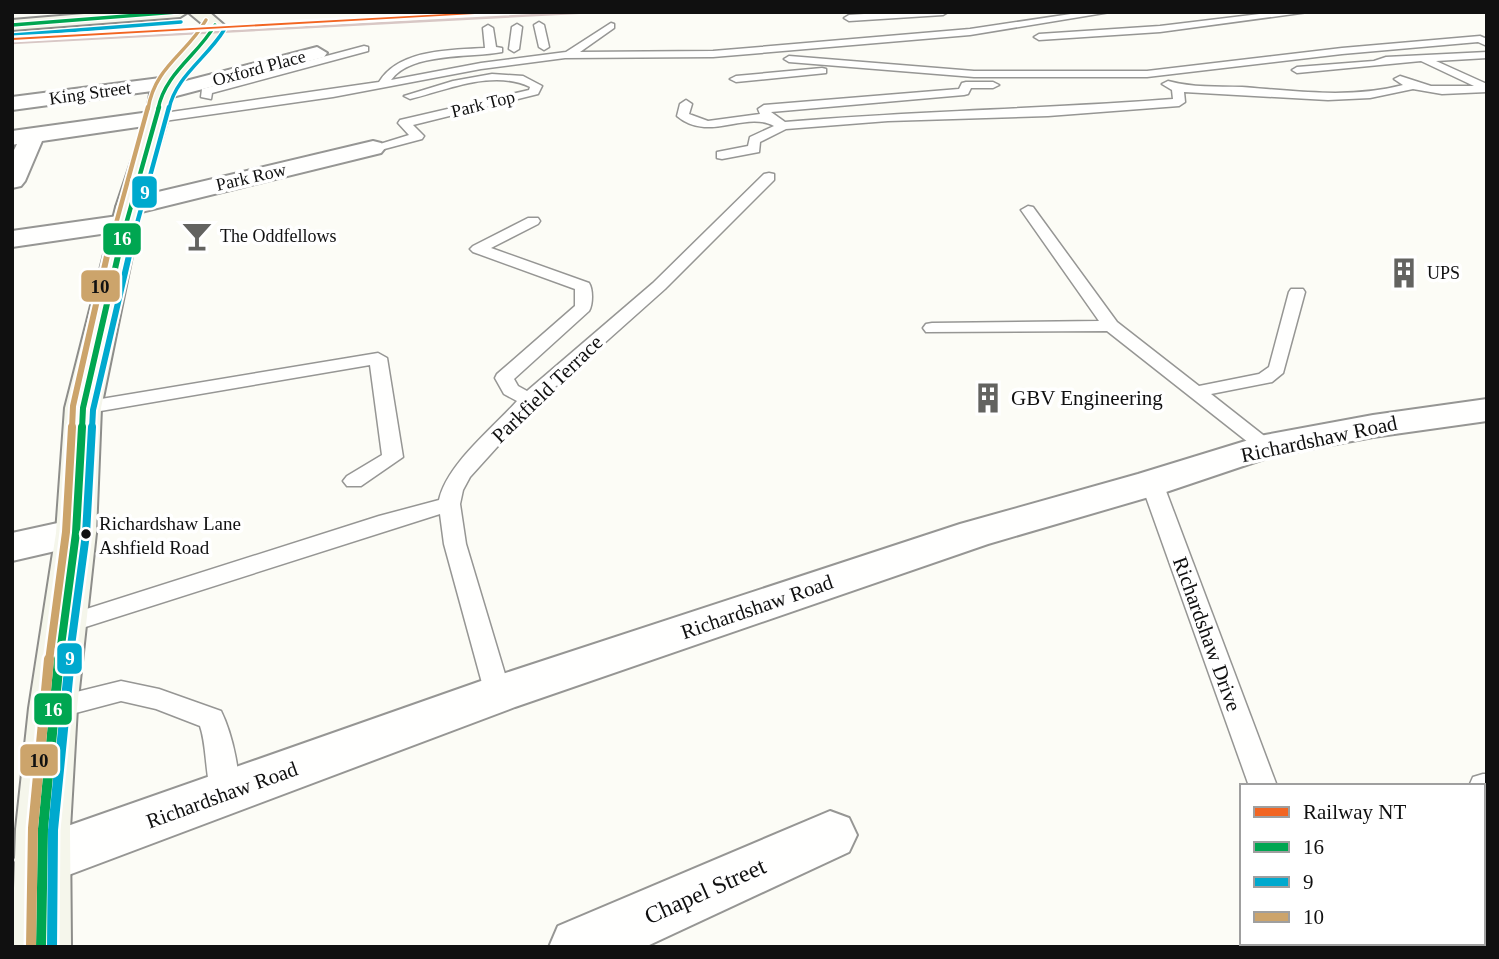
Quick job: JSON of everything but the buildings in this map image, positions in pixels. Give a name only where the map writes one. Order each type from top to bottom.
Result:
[{"type":"main road","points":[[12,25],[180,12]]},
{"type":"main road","points":[[41,947],[32,843],[76,533],[83,408],[127,215],[162,98],[215,25],[197,12]]},
{"type":"street","name":"Oxford Place","points":[[162,98],[317,52]]},
{"type":"street","name":"King Street","points":[[12,104],[162,98]]},
{"type":"street","points":[[12,181],[23,136],[162,98]]},
{"type":"street","name":"Park Row","points":[[12,239],[127,215],[373,148]]},
{"type":"street","name":"Richardshaw Road","points":[[32,843],[225,793],[498,694],[974,534],[1152,483],[1265,446],[1373,426],[1487,410]]},
{"type":"street","points":[[12,547],[76,533]]},
{"type":"street","name":"Chapel Street","points":[[579,947],[830,835]]},
{"type":"lane","points":[[854,36],[850,15],[943,12]]},
{"type":"lane","points":[[817,45],[854,36],[1034,15],[1030,12]]},
{"type":"lane","points":[[854,36],[971,32],[1105,12]]},
{"type":"lane","points":[[1024,38],[1160,29],[1303,12]]},
{"type":"lane","points":[[1131,29],[1142,20],[1153,18]]},
{"type":"lane","points":[[539,25],[544,47]]},
{"type":"lane","points":[[514,49],[517,26]]},
{"type":"lane","points":[[565,55],[589,43],[611,26]]},
{"type":"lane","points":[[488,28],[491,51]]},
{"type":"lane","points":[[725,41],[830,35]]},
{"type":"lane","points":[[162,98],[382,86],[481,66],[565,55],[713,54],[974,74],[1147,74],[1342,51],[1480,39],[1487,43]]},
{"type":"lane","points":[[659,43],[699,42]]},
{"type":"lane","points":[[713,54],[817,45],[880,48],[983,42]]},
{"type":"lane","points":[[382,86],[398,66],[423,60],[514,49],[623,43]]},
{"type":"lane","points":[[207,97],[206,91],[361,46],[372,59]]},
{"type":"lane","points":[[1342,51],[1376,64],[1412,86],[1446,91],[1487,88]]},
{"type":"lane","points":[[1460,55],[1487,68]]},
{"type":"lane","points":[[1282,72],[1376,64],[1386,60],[1487,55]]},
{"type":"lane","points":[[1420,58],[1487,88]]},
{"type":"lane","points":[[385,62],[398,66]]},
{"type":"lane","points":[[736,79],[820,72],[859,64]]},
{"type":"lane","points":[[967,85],[1161,81],[1269,73]]},
{"type":"lane","points":[[783,126],[767,117],[764,109],[964,92],[974,74]]},
{"type":"lane","points":[[1147,74],[1178,89],[1242,90],[1296,97],[1386,94],[1412,86]]},
{"type":"lane","name":"Park Top","points":[[373,148],[418,136],[404,123],[534,92],[536,86],[526,79],[513,76],[495,77],[410,96]]},
{"type":"lane","points":[[722,155],[754,149],[754,140],[783,126],[888,117],[1048,112],[1179,102],[1178,89]]},
{"type":"lane","points":[[686,104],[683,116],[708,131],[767,117]]},
{"type":"lane","name":"Parkfield Terrace","points":[[449,504],[461,474],[529,400],[659,286],[769,177]]},
{"type":"lane","points":[[1028,210],[1111,326],[1265,446]]},
{"type":"lane","points":[[529,400],[511,390],[503,378],[583,307],[583,286],[478,249],[533,221]]},
{"type":"lane","points":[[1195,392],[1265,378],[1277,369],[1297,292]]},
{"type":"lane","points":[[932,328],[1111,326]]},
{"type":"lane","points":[[83,408],[378,358],[393,457],[354,481]]},
{"type":"lane","name":"Richardshaw Drive","points":[[1152,483],[1262,784]]},
{"type":"lane","points":[[64,625],[387,520],[449,504],[454,544],[498,694]]},
{"type":"lane","points":[[53,708],[121,691],[159,699],[211,719],[218,739],[225,793]]},
{"type":"railway","points":[[12,43],[594,12]]},
{"type":"rail line","name":"NT","points":[[12,39],[508,12]]},
{"type":"transit line","name":"16","points":[[12,25],[177,12]]},
{"type":"transit line","name":"10","points":[[31,947],[33,828],[43,707],[66,532],[73,406],[119,205],[147,116],[151,90],[171,60],[200,31],[206,20]]},
{"type":"transit line","name":"9","points":[[13,35],[181,22]]},
{"type":"transit line","name":"16","points":[[41,947],[43,829],[53,708],[76,533],[83,408],[129,207],[157,118],[161,94],[179,67],[208,37],[215,25]]},
{"type":"transit line","name":"9","points":[[52,947],[53,830],[63,709],[86,534],[93,410],[139,210],[167,121],[171,98],[187,74],[216,43],[224,30]]},
{"type":"place","name":"The Oddfellows","points":[[197,236]]},
{"type":"place","name":"UPS","points":[[1404,273]]},
{"type":"place","name":"GBV Engineering","points":[[988,398]]},
{"type":"place","name":"Richardshaw Lane Ashfield Road","points":[[86,534]]}]
